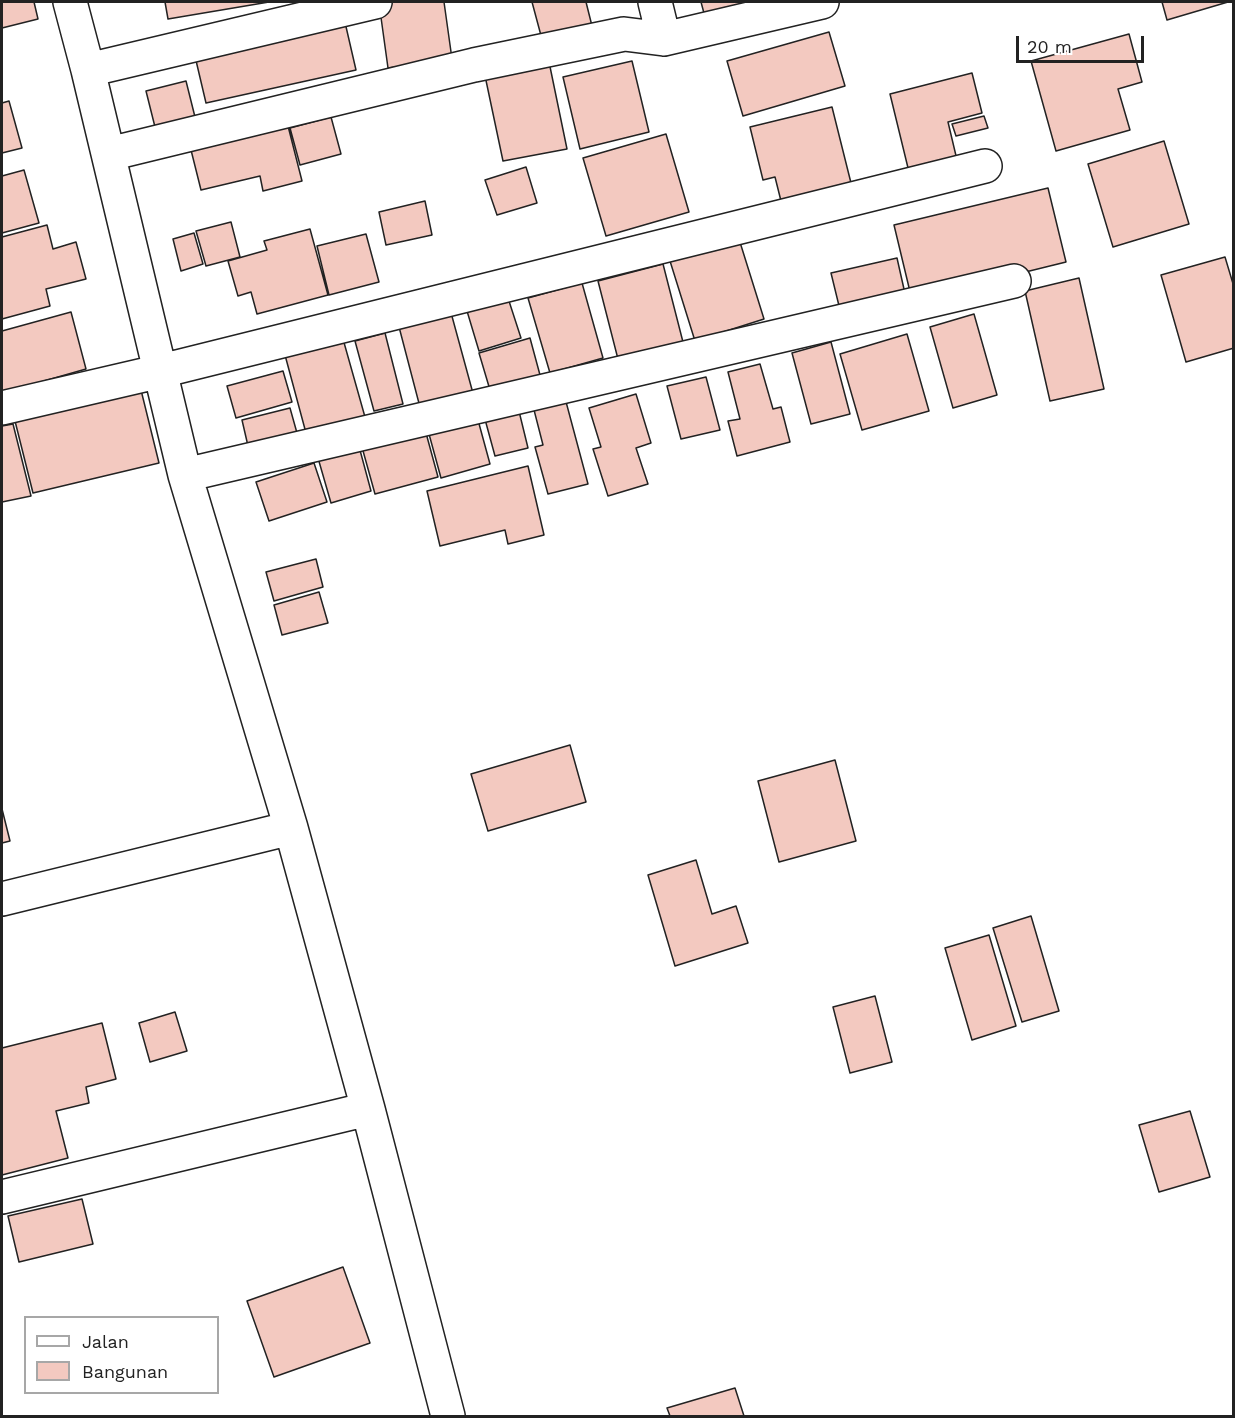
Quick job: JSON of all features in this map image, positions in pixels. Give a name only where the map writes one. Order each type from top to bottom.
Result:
[{"type":"street","points":[[70,2],[109,154],[185,475],[291,828],[368,1109],[448,1416]]},
{"type":"street","points":[[88,70],[375,2]]},
{"type":"street","points":[[655,2],[663,39]]},
{"type":"street","points":[[109,154],[474,65],[624,34],[663,39],[822,2]]},
{"type":"street","points":[[2,408],[160,371],[985,166]]},
{"type":"street","points":[[185,475],[1014,281]]},
{"type":"street","points":[[2,899],[291,828]]},
{"type":"street","points":[[2,1197],[368,1109]]},
{"type":"building","points":[[2,2],[34,2],[38,19],[2,28]]},
{"type":"building","points":[[165,2],[269,2],[168,19]]},
{"type":"building","points":[[444,2],[452,59],[388,68],[379,3]]},
{"type":"building","points":[[532,2],[586,2],[593,30],[543,43]]},
{"type":"building","points":[[701,2],[758,2],[705,17]]},
{"type":"building","points":[[1162,2],[1228,2],[1167,20]]},
{"type":"building","points":[[344,18],[356,70],[206,103],[194,52]]},
{"type":"building","points":[[829,32],[845,86],[743,116],[727,61]]},
{"type":"building","points":[[1129,34],[1142,82],[1118,89],[1130,130],[1056,151],[1031,61]]},
{"type":"building","points":[[548,57],[567,149],[503,161],[484,71]]},
{"type":"building","points":[[632,61],[649,132],[580,149],[563,77]]},
{"type":"building","points":[[972,73],[982,113],[948,122],[957,160],[909,172],[890,94]]},
{"type":"building","points":[[186,81],[196,121],[156,131],[146,91]]},
{"type":"building","points":[[9,101],[22,148],[2,153],[2,103]]},
{"type":"building","points":[[832,107],[851,183],[781,201],[775,177],[763,180],[750,127]]},
{"type":"building","points":[[984,116],[988,128],[956,136],[952,124]]},
{"type":"building","points":[[331,117],[341,154],[300,165],[290,128]]},
{"type":"building","points":[[287,122],[302,181],[263,191],[260,176],[201,190],[190,146]]},
{"type":"building","points":[[666,134],[689,212],[606,236],[583,158]]},
{"type":"building","points":[[1164,141],[1189,224],[1113,247],[1088,164]]},
{"type":"building","points":[[526,167],[537,203],[497,215],[485,180]]},
{"type":"building","points":[[24,170],[39,223],[2,233],[2,176]]},
{"type":"building","points":[[1048,188],[1066,262],[912,300],[894,225]]},
{"type":"building","points":[[425,201],[432,235],[386,245],[379,212]]},
{"type":"building","points":[[231,222],[240,257],[206,266],[196,231]]},
{"type":"building","points":[[47,225],[53,249],[76,242],[86,279],[46,289],[50,306],[2,319],[2,237]]},
{"type":"building","points":[[310,229],[328,295],[257,314],[251,292],[238,296],[228,261],[267,250],[264,241]]},
{"type":"building","points":[[194,233],[203,264],[181,271],[173,239]]},
{"type":"building","points":[[366,234],[379,282],[329,295],[317,246]]},
{"type":"building","points":[[739,239],[764,319],[695,341],[670,261]]},
{"type":"building","points":[[1225,257],[1234,287],[1234,348],[1186,362],[1161,275]]},
{"type":"building","points":[[897,258],[906,298],[841,314],[831,273]]},
{"type":"building","points":[[663,264],[684,346],[619,363],[598,281]]},
{"type":"building","points":[[1079,278],[1104,389],[1050,401],[1025,291]]},
{"type":"building","points":[[582,283],[603,358],[550,373],[528,298]]},
{"type":"building","points":[[508,298],[521,338],[479,351],[467,311]]},
{"type":"building","points":[[450,309],[474,397],[421,411],[398,323]]},
{"type":"building","points":[[71,312],[86,369],[2,393],[2,331]]},
{"type":"building","points":[[974,314],[997,395],[953,408],[930,327]]},
{"type":"building","points":[[385,333],[403,404],[374,411],[355,341]]},
{"type":"building","points":[[907,334],[929,411],[862,430],[840,354]]},
{"type":"building","points":[[530,338],[540,375],[490,390],[479,353]]},
{"type":"building","points":[[343,339],[365,417],[306,433],[285,355]]},
{"type":"building","points":[[831,342],[850,414],[811,424],[792,353]]},
{"type":"building","points":[[760,364],[773,409],[781,407],[790,442],[737,456],[728,421],[740,419],[728,372]]},
{"type":"building","points":[[283,371],[292,402],[236,418],[227,386]]},
{"type":"building","points":[[706,377],[720,430],[681,439],[667,386]]},
{"type":"building","points":[[141,390],[159,463],[33,493],[15,421]]},
{"type":"building","points":[[636,394],[651,443],[636,448],[648,484],[608,496],[593,449],[601,447],[589,408]]},
{"type":"building","points":[[565,398],[588,484],[548,494],[535,447],[543,445],[533,406]]},
{"type":"building","points":[[517,403],[528,448],[495,456],[483,412]]},
{"type":"building","points":[[290,408],[297,433],[248,446],[242,420]]},
{"type":"building","points":[[475,409],[490,464],[441,478],[426,423]]},
{"type":"building","points":[[423,422],[438,477],[375,494],[360,440]]},
{"type":"building","points":[[13,424],[31,496],[2,502],[2,426]]},
{"type":"building","points":[[357,439],[371,491],[331,503],[316,451]]},
{"type":"building","points":[[314,463],[327,502],[269,521],[256,482]]},
{"type":"building","points":[[528,466],[544,535],[508,544],[505,530],[440,546],[427,491]]},
{"type":"building","points":[[316,559],[323,587],[274,601],[266,572]]},
{"type":"building","points":[[319,592],[328,623],[282,635],[274,605]]},
{"type":"building","points":[[570,745],[586,802],[488,831],[471,774]]},
{"type":"building","points":[[835,760],[856,841],[779,862],[758,781]]},
{"type":"building","points":[[2,809],[10,841],[2,843]]},
{"type":"building","points":[[696,860],[712,914],[736,906],[748,943],[675,966],[648,875]]},
{"type":"building","points":[[1031,916],[1059,1011],[1022,1022],[993,928]]},
{"type":"building","points":[[989,935],[1016,1026],[972,1040],[945,948]]},
{"type":"building","points":[[875,996],[892,1062],[850,1073],[833,1007]]},
{"type":"building","points":[[175,1012],[187,1051],[150,1062],[139,1023]]},
{"type":"building","points":[[102,1023],[116,1079],[86,1087],[89,1103],[56,1111],[68,1158],[2,1175],[2,1048]]},
{"type":"building","points":[[1190,1111],[1210,1177],[1159,1192],[1139,1125]]},
{"type":"building","points":[[82,1199],[93,1244],[19,1262],[8,1216]]},
{"type":"building","points":[[343,1267],[370,1343],[274,1377],[247,1301]]},
{"type":"building","points":[[735,1388],[744,1416],[670,1416],[667,1408]]}]
